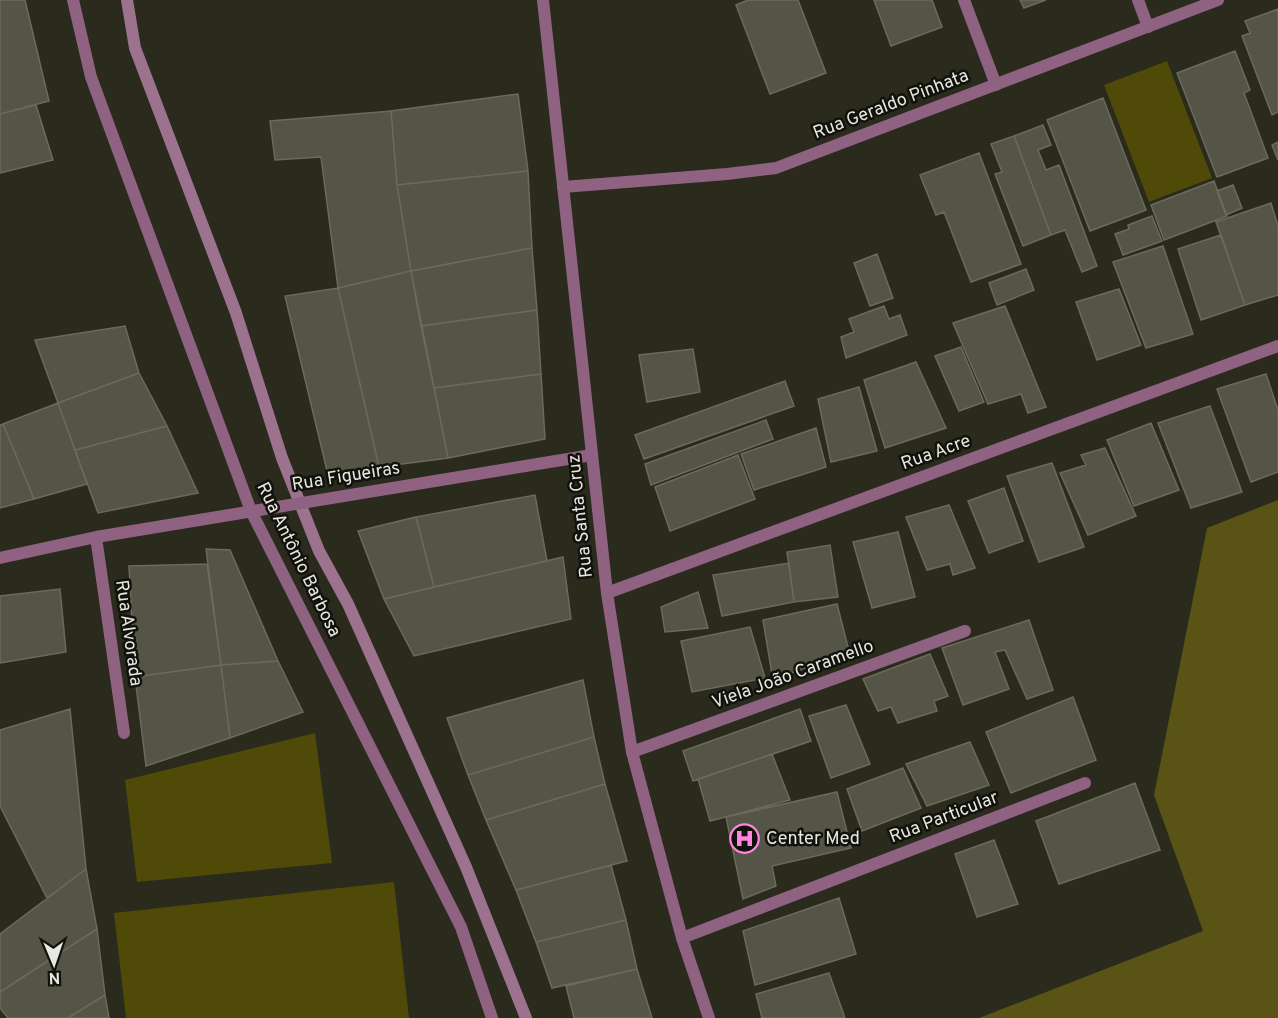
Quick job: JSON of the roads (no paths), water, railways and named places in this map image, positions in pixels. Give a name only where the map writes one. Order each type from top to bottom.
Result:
[{"type":"street","name":"Rua Antônio Barbosa","points":[[73,0],[90,77],[251,511],[461,927],[492,1018]]},
{"type":"street","name":"Rua Santa Cruz","points":[[543,0],[607,593],[632,752],[682,938],[709,1018]]},
{"type":"street","points":[[964,0],[996,85]]},
{"type":"street","points":[[1138,0],[1148,27]]},
{"type":"street","name":"Rua Geraldo Pinhata","points":[[563,187],[776,168],[1218,0]]},
{"type":"street","name":"Rua Acre","points":[[607,593],[1278,346]]},
{"type":"street","name":"Rua Figueiras","points":[[0,558],[96,537],[592,455]]},
{"type":"street","name":"Rua Alvorada","points":[[96,537],[124,733]]},
{"type":"street","name":"Viela João Caramello","points":[[632,752],[965,631]]},
{"type":"street","name":"Rua Particular","points":[[682,938],[1085,783]]},
{"type":"waterway","points":[[127,0],[135,48],[236,313],[282,458],[319,551],[348,604],[466,867],[526,1018]]},
{"type":"place","name":"Center Med","points":[[745,839]]}]
